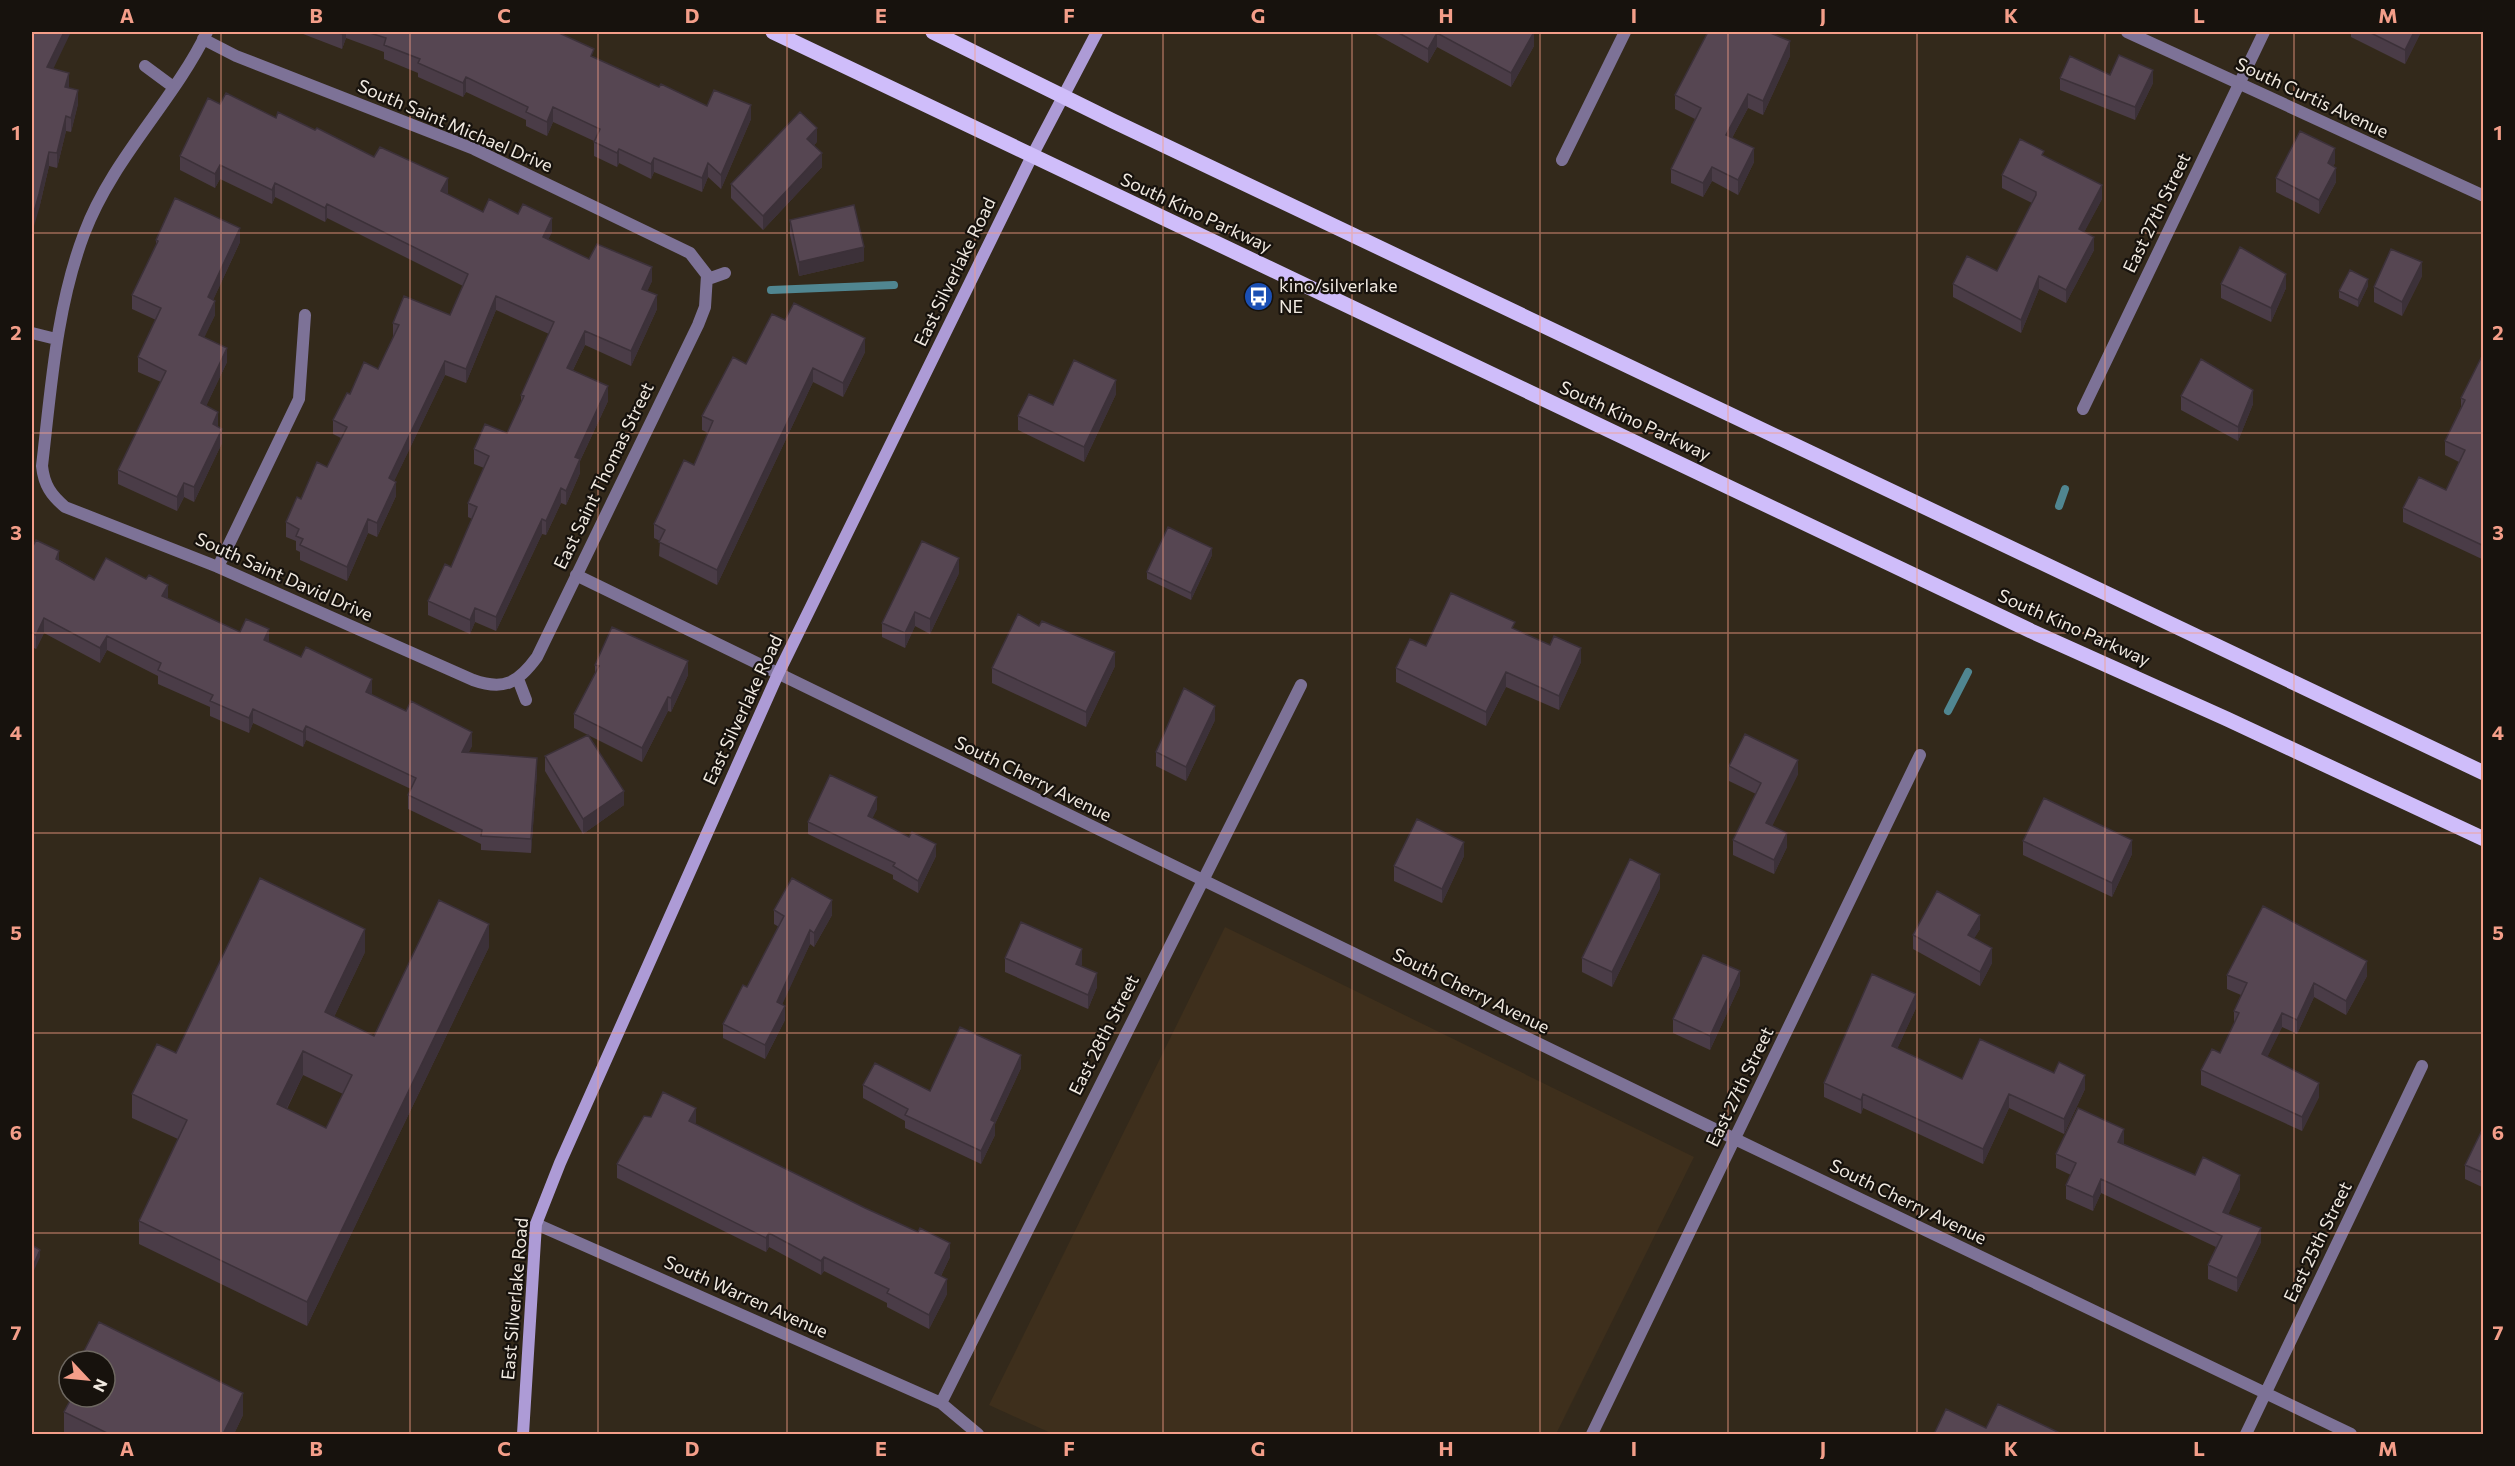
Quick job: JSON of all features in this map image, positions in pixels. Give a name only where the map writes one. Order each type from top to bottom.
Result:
[{"type":"main road","name":"South Kino Parkway","points":[[773,32],[2031,631],[2238,724],[2484,839]]},
{"type":"main road","points":[[933,32],[1062,96],[2362,712],[2484,773]]},
{"type":"main road","points":[[2362,712],[2484,765]]},
{"type":"main road","points":[[2440,819],[2484,845]]},
{"type":"street","name":"East Silverlake Road","points":[[523,1434],[536,1224],[560,1163],[778,674],[1032,156],[1096,32]]},
{"type":"street","points":[[1562,160],[1625,32]]},
{"type":"street","name":"South Curtis Avenue","points":[[2127,32],[2484,196]]},
{"type":"street","name":"East 27th Street","points":[[2083,409],[2264,32]]},
{"type":"street","points":[[32,333],[56,339],[84,232],[117,169],[205,35]]},
{"type":"street","name":"South Saint Michael Drive","points":[[205,35],[236,56],[474,149],[690,253],[702,267],[708,281]]},
{"type":"street","points":[[145,66],[172,86]]},
{"type":"street","points":[[708,281],[725,273]]},
{"type":"street","name":"East Saint Thomas Street","points":[[518,679],[537,657],[698,325],[705,307],[708,281]]},
{"type":"street","points":[[218,567],[299,399],[305,315]]},
{"type":"street","name":"South Saint David Drive","points":[[56,339],[42,466],[44,482],[54,497],[65,507],[218,567],[472,680],[491,686],[518,679]]},
{"type":"street","name":"South Cherry Avenue","points":[[576,575],[1735,1138],[2351,1434]]},
{"type":"street","points":[[518,679],[526,700]]},
{"type":"street","name":"East 28th Street","points":[[941,1402],[1301,685]]},
{"type":"street","name":"East 27th Street","points":[[1592,1434],[1920,755]]},
{"type":"street","name":"East 25th Street","points":[[2246,1434],[2422,1066]]},
{"type":"street","name":"South Warren Avenue","points":[[536,1224],[941,1402],[978,1434]]},
{"type":"shaded area","points":[[1225,927],[1694,1157],[1556,1434],[1053,1434],[989,1405]]},
{"type":"building","points":[[32,32],[64,32],[47,67],[69,73],[65,87],[78,90],[71,118],[66,116],[57,153],[49,152],[32,219]]},
{"type":"building","points":[[367,32],[557,32],[594,49],[591,56],[659,87],[661,84],[707,106],[714,90],[751,105],[721,175],[708,163],[702,178],[654,158],[651,164],[619,149],[617,153],[594,142],[600,129],[553,107],[547,122],[526,112],[528,107],[466,77],[463,83],[418,63],[420,59],[384,45],[386,38]]},
{"type":"building","points":[[1397,32],[1534,32],[1511,73],[1437,33],[1428,49]]},
{"type":"building","points":[[1708,32],[1768,32],[1790,41],[1763,101],[1748,94],[1726,135],[1754,148],[1738,180],[1712,167],[1703,183],[1671,169],[1701,108],[1675,95]]},
{"type":"building","points":[[2369,32],[2414,32],[2405,50]]},
{"type":"building","points":[[2119,55],[2153,70],[2135,107],[2060,78],[2070,56],[2110,75]]},
{"type":"building","points":[[226,93],[276,118],[278,112],[315,130],[317,128],[374,157],[380,147],[448,178],[441,191],[483,212],[489,199],[518,214],[523,204],[552,218],[543,237],[589,259],[597,244],[652,267],[642,289],[657,295],[631,351],[585,331],[567,368],[608,386],[575,457],[580,459],[566,491],[561,488],[546,521],[542,519],[496,617],[475,608],[470,620],[428,601],[445,564],[451,567],[477,507],[468,503],[489,456],[474,449],[485,424],[507,433],[524,396],[521,395],[554,322],[496,296],[466,369],[445,361],[389,478],[396,482],[377,523],[368,519],[347,567],[300,545],[303,539],[296,536],[299,529],[286,522],[297,497],[301,499],[317,462],[327,467],[347,427],[333,420],[347,393],[350,394],[364,362],[378,369],[399,325],[393,323],[404,296],[450,315],[468,274],[327,204],[325,208],[275,183],[272,190],[220,165],[215,174],[180,156],[208,98],[220,104]]},
{"type":"building","points":[[800,112],[817,128],[807,139],[822,153],[763,216],[731,184]]},
{"type":"building","points":[[2300,131],[2335,148],[2328,163],[2336,168],[2319,200],[2276,178]]},
{"type":"building","points":[[2020,139],[2044,151],[2042,155],[2102,185],[2079,229],[2094,237],[2066,290],[2039,276],[2021,320],[1953,284],[1967,256],[1997,271],[2036,195],[2036,192],[2002,175]]},
{"type":"building","points":[[175,198],[240,228],[208,297],[215,301],[199,335],[227,348],[201,403],[218,412],[213,424],[222,429],[194,487],[184,483],[177,497],[118,470],[166,371],[138,357],[161,308],[132,295],[158,241],[156,240]]},
{"type":"building","points":[[854,205],[864,247],[799,262],[790,220]]},
{"type":"building","points":[[2240,247],[2286,274],[2271,308],[2221,284]]},
{"type":"building","points":[[2391,249],[2422,262],[2402,302],[2374,287]]},
{"type":"building","points":[[2350,270],[2368,279],[2358,300],[2339,291]]},
{"type":"building","points":[[794,303],[865,338],[843,383],[813,368],[717,570],[659,542],[665,530],[654,524],[684,460],[694,465],[713,421],[702,416],[733,357],[746,364],[772,314],[785,320]]},
{"type":"building","points":[[2484,352],[2484,546],[2403,508],[2419,477],[2446,490],[2465,450],[2445,441],[2465,400],[2461,398]]},
{"type":"building","points":[[2201,359],[2253,390],[2238,427],[2181,396]]},
{"type":"building","points":[[1074,360],[1116,380],[1084,447],[1018,416],[1029,394],[1053,405]]},
{"type":"building","points":[[1168,527],[1212,548],[1191,593],[1147,572]]},
{"type":"building","points":[[36,540],[59,551],[56,559],[94,580],[106,558],[146,579],[149,575],[168,585],[162,596],[240,632],[246,619],[269,629],[264,640],[301,657],[306,647],[372,679],[366,692],[406,711],[411,701],[472,732],[462,752],[537,758],[531,839],[481,836],[482,830],[408,795],[416,778],[306,726],[303,732],[253,709],[249,718],[210,701],[213,695],[158,670],[161,663],[107,636],[100,648],[44,618],[36,635],[32,633],[32,544],[33,546]]},
{"type":"building","points":[[922,541],[959,558],[930,619],[915,612],[905,633],[882,623]]},
{"type":"building","points":[[1451,593],[1515,622],[1512,628],[1550,645],[1554,636],[1581,648],[1559,696],[1506,672],[1486,712],[1396,668],[1410,639],[1426,646]]},
{"type":"building","points":[[1018,614],[1039,626],[1042,621],[1115,652],[1086,712],[992,668]]},
{"type":"building","points":[[612,627],[688,661],[671,698],[668,697],[642,748],[574,714],[599,666],[595,665]]},
{"type":"building","points":[[1184,688],[1215,706],[1186,767],[1156,752]]},
{"type":"building","points":[[1745,734],[1798,760],[1766,823],[1787,833],[1774,860],[1733,840],[1761,783],[1729,766]]},
{"type":"building","points":[[588,735],[624,791],[583,819],[545,756]]},
{"type":"building","points":[[830,775],[877,797],[868,816],[909,837],[912,832],[936,844],[918,881],[893,866],[895,863],[808,822]]},
{"type":"building","points":[[2044,798],[2132,840],[2112,883],[2023,841]]},
{"type":"building","points":[[1417,819],[1464,842],[1442,889],[1394,866]]},
{"type":"building","points":[[1630,859],[1660,874],[1612,972],[1582,958]]},
{"type":"building","points":[[260,878],[365,929],[325,1012],[374,1036],[439,900],[489,924],[307,1302],[139,1221],[187,1120],[132,1094],[157,1044],[176,1053]],"holes":[[[303,1051],[352,1075],[326,1128],[277,1104]]]},
{"type":"building","points":[[792,878],[832,900],[814,933],[810,930],[777,1002],[785,1006],[765,1045],[723,1024],[743,985],[747,987],[784,916],[774,910]]},
{"type":"building","points":[[1937,891],[1980,915],[1968,935],[1992,948],[1980,972],[1913,935]]},
{"type":"building","points":[[2263,906],[2367,961],[2346,1001],[2314,983],[2297,1020],[2282,1013],[2262,1054],[2319,1083],[2302,1117],[2201,1070],[2212,1049],[2220,1053],[2239,1013],[2234,1011],[2247,983],[2227,975]]},
{"type":"building","points":[[1021,922],[1082,949],[1076,964],[1097,973],[1088,995],[1005,958]]},
{"type":"building","points":[[1703,955],[1740,971],[1710,1036],[1673,1019]]},
{"type":"building","points":[[1872,974],[1916,994],[1892,1046],[1962,1079],[1980,1039],[2054,1073],[2059,1062],[2085,1075],[2064,1119],[2009,1094],[1983,1149],[1863,1094],[1861,1100],[1824,1083]]},
{"type":"building","points":[[960,1027],[1021,1055],[991,1120],[995,1122],[981,1151],[905,1115],[908,1109],[863,1085],[875,1063],[930,1091]]},
{"type":"building","points":[[663,1092],[696,1108],[689,1121],[865,1208],[918,1232],[920,1228],[950,1243],[935,1273],[947,1279],[929,1315],[887,1293],[889,1289],[824,1257],[821,1261],[769,1233],[766,1238],[617,1164],[644,1116],[651,1117]]},
{"type":"building","points":[[2078,1108],[2124,1129],[2118,1142],[2195,1175],[2203,1157],[2240,1175],[2223,1212],[2261,1228],[2237,1278],[2208,1265],[2222,1236],[2101,1179],[2093,1197],[2066,1185],[2076,1163],[2056,1154]]},
{"type":"building","points":[[2484,1126],[2484,1173],[2465,1165]]},
{"type":"building","points":[[32,1245],[40,1250],[32,1268]]},
{"type":"building","points":[[99,1322],[243,1393],[223,1434],[109,1434],[64,1412],[66,1409],[117,1409],[117,1349],[85,1349]]},
{"type":"building","points":[[1998,1404],[2062,1434],[1934,1434],[1946,1409],[1986,1428]]},
{"type":"waterway","points":[[771,290],[894,285]]},
{"type":"waterway","points":[[2059,506],[2065,489]]},
{"type":"waterway","points":[[1948,711],[1968,672]]},
{"type":"place","name":"kino/silverlake NE","points":[[1258,296]]}]
